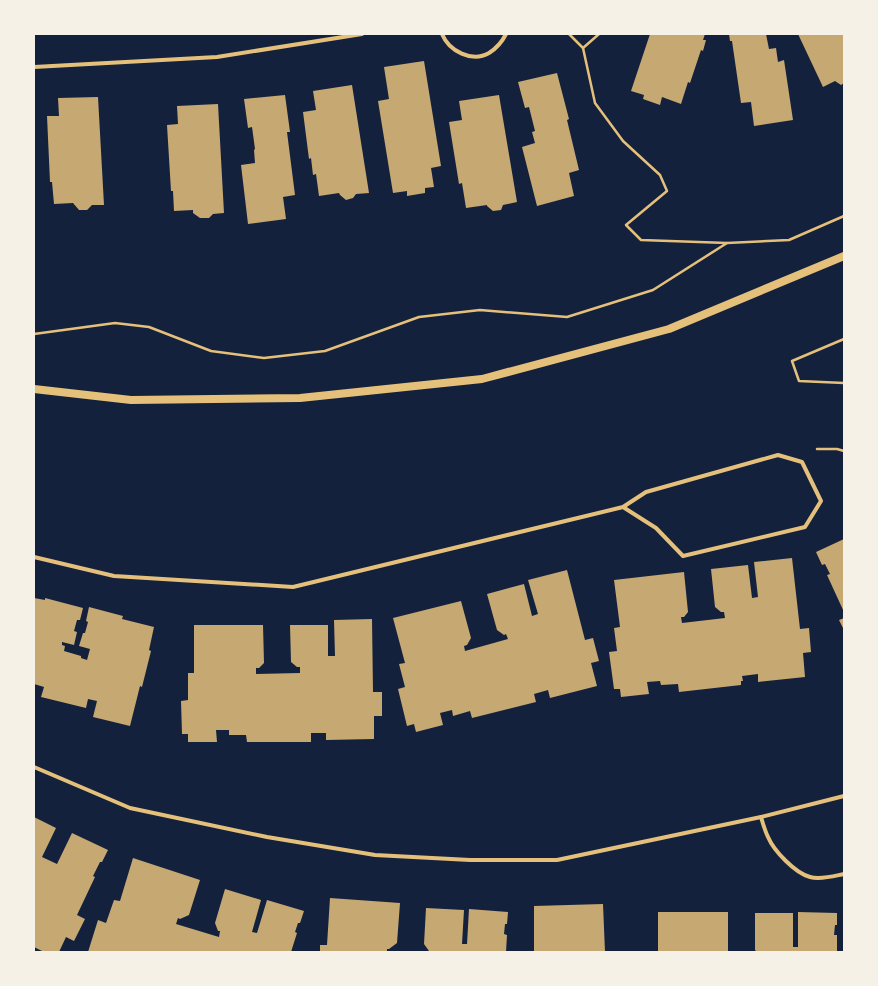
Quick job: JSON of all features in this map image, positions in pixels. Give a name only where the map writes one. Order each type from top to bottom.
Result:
[{"type":"main road","points":[[34,389],[131,400],[300,398],[482,379],[669,329],[844,256]]},
{"type":"street","points":[[34,67],[217,57],[362,34]]},
{"type":"street","points":[[442,34],[450,47],[461,54],[475,56],[488,53],[499,46],[506,34]]},
{"type":"street","points":[[34,557],[114,576],[293,587],[623,507],[646,492],[778,455],[802,462],[821,501],[806,527],[683,556],[656,528],[623,507]]},
{"type":"street","points":[[34,767],[130,808],[267,837],[375,855],[470,860],[557,860],[761,817],[844,796]]},
{"type":"street","points":[[761,817],[769,839],[780,855],[796,870],[810,877],[827,878],[844,874]]},
{"type":"path","points":[[568,34],[582,48],[594,103],[623,141],[660,174],[667,191],[626,225],[641,240],[727,243],[789,240],[844,216]]},
{"type":"path","points":[[582,48],[599,34]]},
{"type":"path","points":[[34,334],[115,323],[149,327],[211,351],[264,358],[325,351],[419,317],[480,310],[567,317],[653,290],[727,243]]},
{"type":"path","points":[[844,339],[792,361],[799,381],[844,383]]},
{"type":"path","points":[[802,462],[814,449],[837,449],[844,451]]},
{"type":"building","points":[[650,34],[705,34],[703,40],[706,40],[703,51],[701,50],[681,104],[662,97],[660,105],[643,99],[644,95],[631,91]]},
{"type":"building","points":[[729,34],[766,34],[769,49],[776,48],[778,62],[784,60],[793,120],[754,126],[751,102],[741,103],[732,41],[730,41]]},
{"type":"building","points":[[798,34],[844,34],[844,83],[841,85],[835,81],[823,87]]},
{"type":"building","points":[[424,61],[441,166],[431,168],[434,187],[425,188],[425,193],[407,196],[407,191],[393,193],[378,101],[389,99],[384,67]]},
{"type":"building","points":[[557,73],[569,119],[567,120],[579,170],[569,173],[574,196],[537,206],[522,147],[535,143],[532,132],[535,131],[529,107],[525,108],[518,82]]},
{"type":"building","points":[[352,85],[369,193],[356,194],[353,198],[346,200],[339,193],[319,196],[316,174],[313,175],[311,158],[309,159],[303,112],[316,110],[313,91]]},
{"type":"building","points":[[285,95],[290,132],[287,132],[295,195],[283,197],[286,219],[248,224],[241,165],[255,163],[255,149],[252,127],[248,128],[244,99]]},
{"type":"building","points":[[499,95],[517,202],[503,205],[501,210],[493,211],[487,205],[466,208],[462,183],[459,184],[449,122],[462,120],[459,101]]},
{"type":"building","points":[[98,97],[104,205],[92,205],[87,210],[79,210],[73,203],[54,204],[52,182],[50,182],[47,116],[59,116],[58,98]]},
{"type":"building","points":[[218,104],[224,213],[213,214],[209,218],[200,218],[193,213],[193,210],[174,211],[173,191],[171,191],[167,125],[178,124],[177,106]]},
{"type":"building","points":[[844,539],[844,612],[827,575],[830,574],[825,564],[822,565],[816,552]]},
{"type":"building","points":[[792,558],[800,629],[809,628],[811,652],[803,653],[805,677],[758,682],[758,674],[742,676],[743,681],[741,681],[741,685],[679,692],[678,684],[661,685],[660,681],[647,682],[649,694],[621,697],[620,689],[614,689],[609,652],[617,651],[614,628],[620,627],[614,580],[684,572],[688,612],[684,617],[681,617],[682,623],[725,618],[724,612],[721,612],[715,607],[711,569],[748,565],[752,598],[758,597],[754,562]]},
{"type":"building","points":[[567,570],[585,640],[593,638],[599,661],[591,663],[597,686],[550,698],[548,690],[534,694],[536,702],[472,718],[470,711],[453,716],[452,710],[440,713],[443,725],[416,732],[414,724],[407,726],[398,689],[405,687],[399,664],[405,663],[393,618],[461,601],[471,638],[467,645],[464,646],[465,651],[508,639],[506,634],[504,635],[497,630],[487,594],[524,584],[532,616],[538,614],[528,580]]},
{"type":"building","points":[[34,598],[45,600],[45,598],[83,608],[80,620],[77,620],[74,631],[77,632],[74,645],[62,642],[62,645],[65,646],[64,651],[81,656],[81,658],[87,660],[90,649],[79,646],[88,622],[86,621],[89,607],[123,616],[122,619],[154,627],[149,650],[151,651],[130,726],[93,717],[97,701],[88,699],[86,708],[41,697],[44,687],[34,684]]},
{"type":"building","points":[[844,618],[844,630],[839,620]]},
{"type":"building","points":[[372,619],[373,692],[382,692],[382,716],[374,716],[374,739],[326,740],[326,733],[311,733],[311,742],[247,742],[246,735],[229,735],[229,730],[216,730],[217,742],[188,742],[188,734],[182,734],[181,701],[188,700],[188,673],[194,673],[194,625],[263,625],[264,663],[259,668],[256,668],[256,674],[300,673],[300,667],[297,667],[291,662],[290,625],[328,625],[328,656],[335,656],[334,620]]},
{"type":"building","points":[[34,817],[56,828],[42,857],[57,864],[72,833],[108,850],[93,876],[95,877],[77,915],[85,919],[74,941],[66,937],[59,952],[44,952],[34,947]]},
{"type":"building","points":[[133,858],[200,880],[189,915],[180,919],[178,918],[176,924],[219,937],[220,931],[218,931],[215,923],[225,889],[261,900],[252,932],[257,933],[267,900],[304,911],[295,932],[297,933],[291,952],[88,952],[98,920],[106,923],[114,900],[120,901]]},
{"type":"building","points":[[330,898],[400,903],[397,943],[387,949],[387,952],[320,952],[320,945],[327,945]]},
{"type":"building","points":[[603,904],[605,952],[534,952],[534,906]]},
{"type":"building","points":[[426,908],[464,910],[462,944],[467,944],[469,909],[508,912],[504,934],[507,935],[506,952],[429,951],[424,944]]},
{"type":"building","points":[[658,912],[728,912],[728,951],[658,952]]},
{"type":"building","points":[[798,912],[837,913],[837,925],[835,925],[834,935],[837,935],[837,952],[757,952],[755,950],[755,913],[793,913],[793,947],[798,947]]}]
